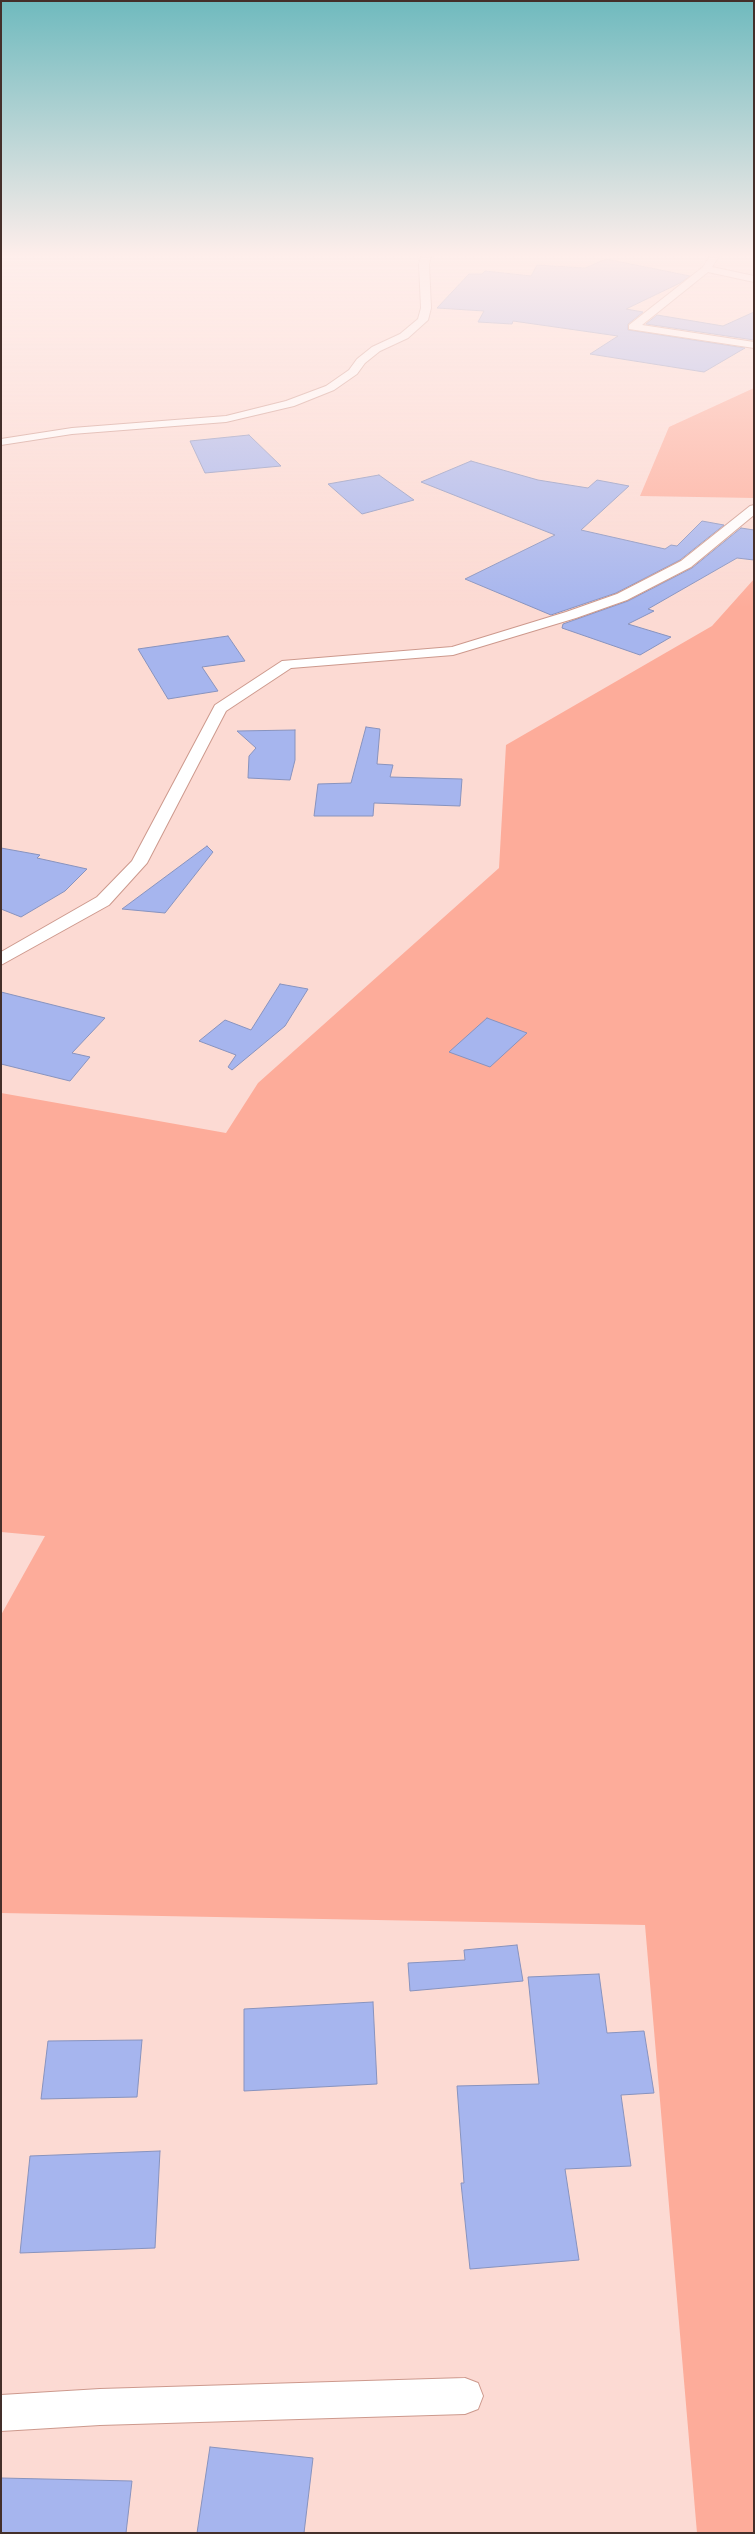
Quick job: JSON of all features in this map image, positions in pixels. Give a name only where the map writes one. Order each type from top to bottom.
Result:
[{"type":"street","points":[[1,442],[72,431],[226,419],[290,404],[330,388],[354,371]]},
{"type":"street","points":[[1,960],[103,901],[139,863],[220,708],[287,664],[453,651],[570,615],[622,597],[686,564],[754,509]]},
{"type":"street","points":[[1,2413],[108,2406],[465,2396]]},
{"type":"shaded area","points":[[754,388],[754,498],[640,496],[669,427]]},
{"type":"shaded area","points":[[754,579],[754,2533],[697,2533],[645,1925],[1,1913],[1,1615],[45,1536],[1,1532],[1,1093],[226,1133],[258,1083],[499,868],[506,745],[712,626]]},
{"type":"building","points":[[249,435],[281,466],[205,473],[190,441]]},
{"type":"building","points":[[471,461],[538,480],[588,488],[597,480],[629,486],[581,530],[665,549],[671,545],[677,546],[702,521],[724,525],[680,560],[616,593],[551,615],[465,579],[555,535],[421,482]]},
{"type":"building","points":[[379,475],[414,500],[362,514],[328,484]]},
{"type":"building","points":[[741,528],[754,530],[754,560],[737,558],[648,609],[654,611],[628,624],[671,637],[640,655],[562,628],[563,624],[628,601],[692,568]]},
{"type":"building","points":[[228,636],[245,661],[202,667],[218,691],[168,699],[138,649]]},
{"type":"building","points":[[366,727],[380,729],[377,764],[393,765],[390,777],[462,779],[460,806],[374,803],[373,816],[314,816],[318,784],[351,783]]},
{"type":"building","points":[[295,730],[295,760],[290,780],[248,778],[249,756],[256,748],[237,731]]},
{"type":"building","points":[[207,846],[213,852],[165,913],[122,909]]},
{"type":"building","points":[[1,848],[40,855],[37,858],[87,869],[65,891],[21,917],[1,909]]},
{"type":"building","points":[[280,984],[308,989],[285,1026],[232,1070],[228,1067],[236,1055],[199,1041],[225,1020],[251,1030]]},
{"type":"building","points":[[1,992],[105,1018],[72,1053],[90,1057],[70,1081],[1,1064]]},
{"type":"building","points":[[487,1018],[527,1033],[490,1067],[449,1052]]},
{"type":"building","points":[[517,1945],[523,1981],[410,1991],[408,1963],[465,1960],[464,1950]]},
{"type":"building","points":[[599,1974],[607,2033],[644,2031],[654,2093],[621,2095],[631,2166],[565,2169],[579,2260],[470,2269],[461,2183],[464,2183],[457,2086],[539,2084],[528,1977]]},
{"type":"building","points":[[373,2002],[377,2084],[244,2091],[244,2009]]},
{"type":"building","points":[[142,2040],[137,2097],[41,2099],[48,2041]]},
{"type":"building","points":[[160,2151],[155,2248],[20,2253],[30,2156]]},
{"type":"building","points":[[210,2447],[313,2458],[304,2533],[197,2533]]},
{"type":"building","points":[[1,2478],[132,2481],[126,2533],[1,2533]]}]
